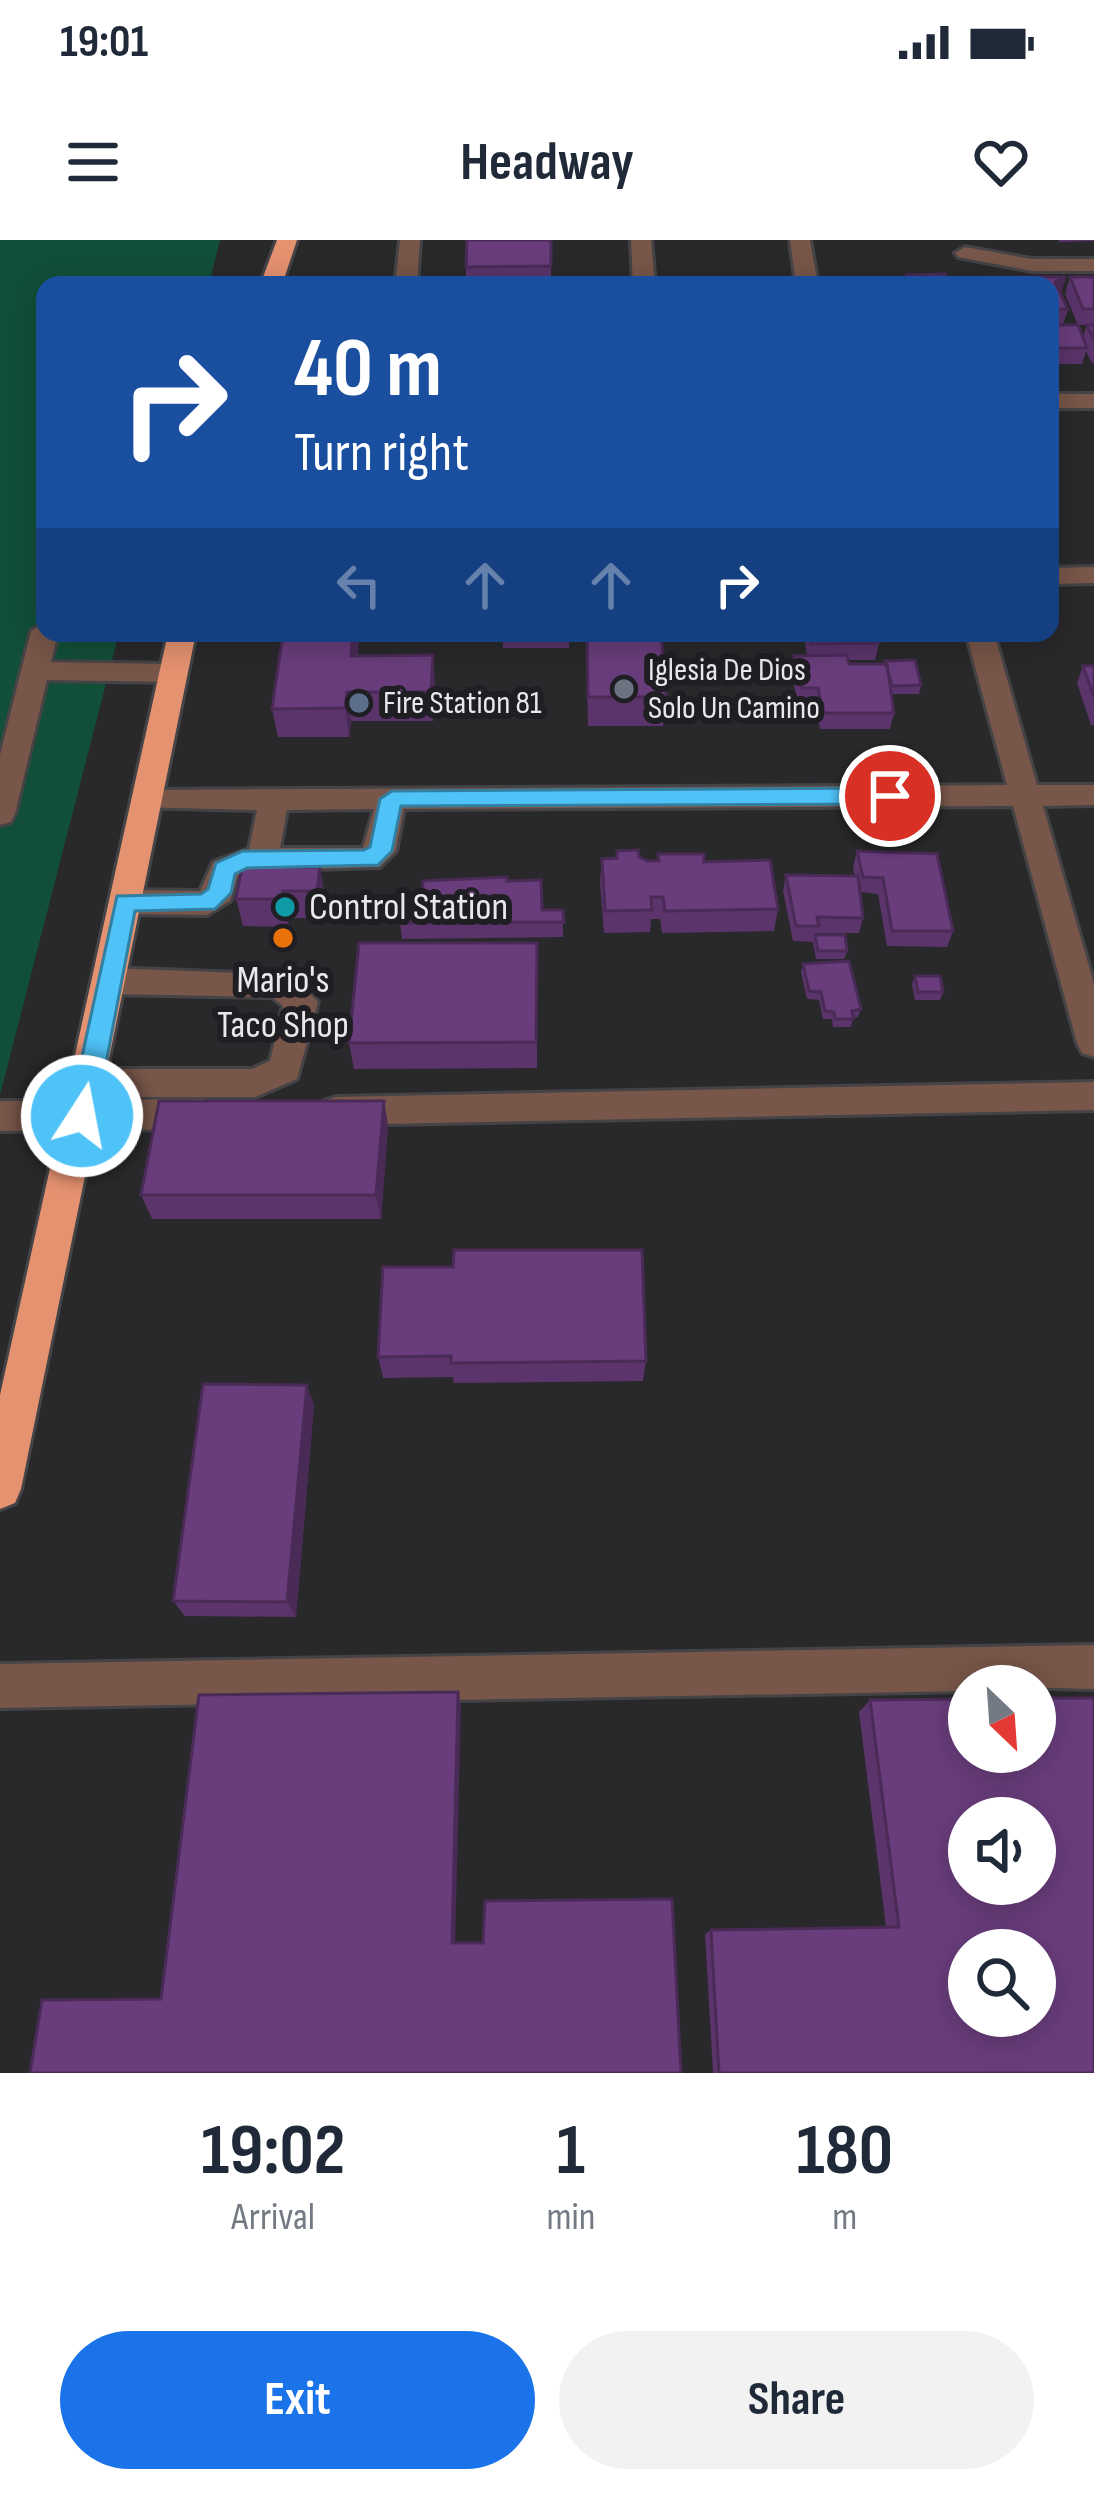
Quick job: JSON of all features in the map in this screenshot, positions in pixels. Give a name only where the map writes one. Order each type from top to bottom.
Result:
[{"type":"highway","points":[[275,276],[286,240]]},
{"type":"highway","points":[[0,1489],[180,642]]},
{"type":"street","points":[[407,276],[410,240]]},
{"type":"street","points":[[641,240],[643,276]]},
{"type":"street","points":[[800,240],[806,276]]},
{"type":"street","points":[[965,253],[1032,265],[1094,265]]},
{"type":"street","points":[[1059,401],[1094,401]]},
{"type":"street","points":[[1059,576],[1094,575]]},
{"type":"street","points":[[0,814],[42,642]]},
{"type":"street","points":[[983,642],[1094,1043]]},
{"type":"street","points":[[35,671],[173,673]]},
{"type":"street","points":[[146,800],[1094,795]]},
{"type":"street","points":[[262,859],[274,799]]},
{"type":"street","points":[[125,902],[207,903],[219,893],[224,869],[243,860],[369,859],[380,851],[392,799]]},
{"type":"street","points":[[0,1116],[85,1100],[256,1083],[285,1069],[301,1002],[280,984],[109,981]]},
{"type":"street","points":[[85,1100],[282,1112],[1094,1096]]},
{"type":"street","points":[[0,1686],[1094,1667]]},
{"type":"green space","points":[[0,240],[220,240],[211,276],[36,276],[36,642],[117,642],[0,1095]]},
{"type":"building","points":[[467,240],[551,240],[551,266],[466,267]]},
{"type":"building","points":[[1070,277],[1094,277],[1094,309],[1083,309]]},
{"type":"building","points":[[1059,325],[1078,325],[1087,348],[1059,348]]},
{"type":"building","points":[[282,642],[352,642],[351,656],[433,655],[431,692],[347,692],[345,708],[272,709]]},
{"type":"building","points":[[587,642],[662,642],[666,697],[588,697]]},
{"type":"building","points":[[811,642],[879,643],[811,644]]},
{"type":"building","points":[[847,655],[849,664],[887,664],[894,713],[823,713],[818,688],[802,688],[794,656]]},
{"type":"building","points":[[915,660],[921,685],[892,686],[885,661]]},
{"type":"building","points":[[1083,666],[1094,666],[1094,697]]},
{"type":"building","points":[[638,850],[639,857],[648,861],[659,861],[658,854],[704,854],[704,862],[770,860],[778,909],[665,911],[663,897],[651,897],[652,910],[605,911],[602,859],[617,858],[617,851]]},
{"type":"building","points":[[857,851],[937,854],[953,931],[892,931],[883,878],[863,877]]},
{"type":"building","points":[[243,860],[288,860],[287,867],[320,867],[317,891],[283,891],[282,899],[236,899]]},
{"type":"building","points":[[786,875],[858,876],[863,918],[817,917],[819,926],[796,926]]},
{"type":"building","points":[[507,877],[507,881],[541,880],[542,910],[563,910],[564,922],[400,923],[400,911],[422,911],[423,881]]},
{"type":"building","points":[[815,935],[845,935],[847,951],[818,951]]},
{"type":"building","points":[[359,943],[537,943],[536,1042],[349,1043]]},
{"type":"building","points":[[849,961],[861,1009],[852,1011],[853,1019],[835,1019],[834,1012],[825,1011],[821,992],[809,991],[803,964]]},
{"type":"building","points":[[915,976],[940,976],[943,992],[918,992]]},
{"type":"building","points":[[159,1101],[384,1101],[376,1195],[141,1195]]},
{"type":"building","points":[[454,1250],[642,1250],[646,1361],[451,1363],[451,1356],[378,1357],[383,1267],[453,1267]]},
{"type":"building","points":[[203,1384],[307,1385],[287,1602],[173,1601]]},
{"type":"building","points":[[458,1692],[452,1943],[483,1943],[485,1901],[672,1899],[681,2073],[30,2073],[42,2000],[161,1999],[199,1695]]},
{"type":"building","points":[[1056,1698],[1094,1698],[1094,2073],[719,2073],[711,1930],[899,1927],[870,1700],[948,1699],[948,1773],[1056,1773]]},
{"type":"place","name":"Iglesia De Dios Solo Un Camino","points":[[624,689]]},
{"type":"place","name":"Fire Station 81","points":[[359,703]]},
{"type":"place","name":"Control Station","points":[[285,907]]},
{"type":"place","name":"Mario's Taco Shop","points":[[283,938]]},
{"type":"route","points":[[82,1116],[125,902],[207,903],[219,893],[224,869],[243,860],[369,859],[380,851],[392,799],[890,796]]}]
